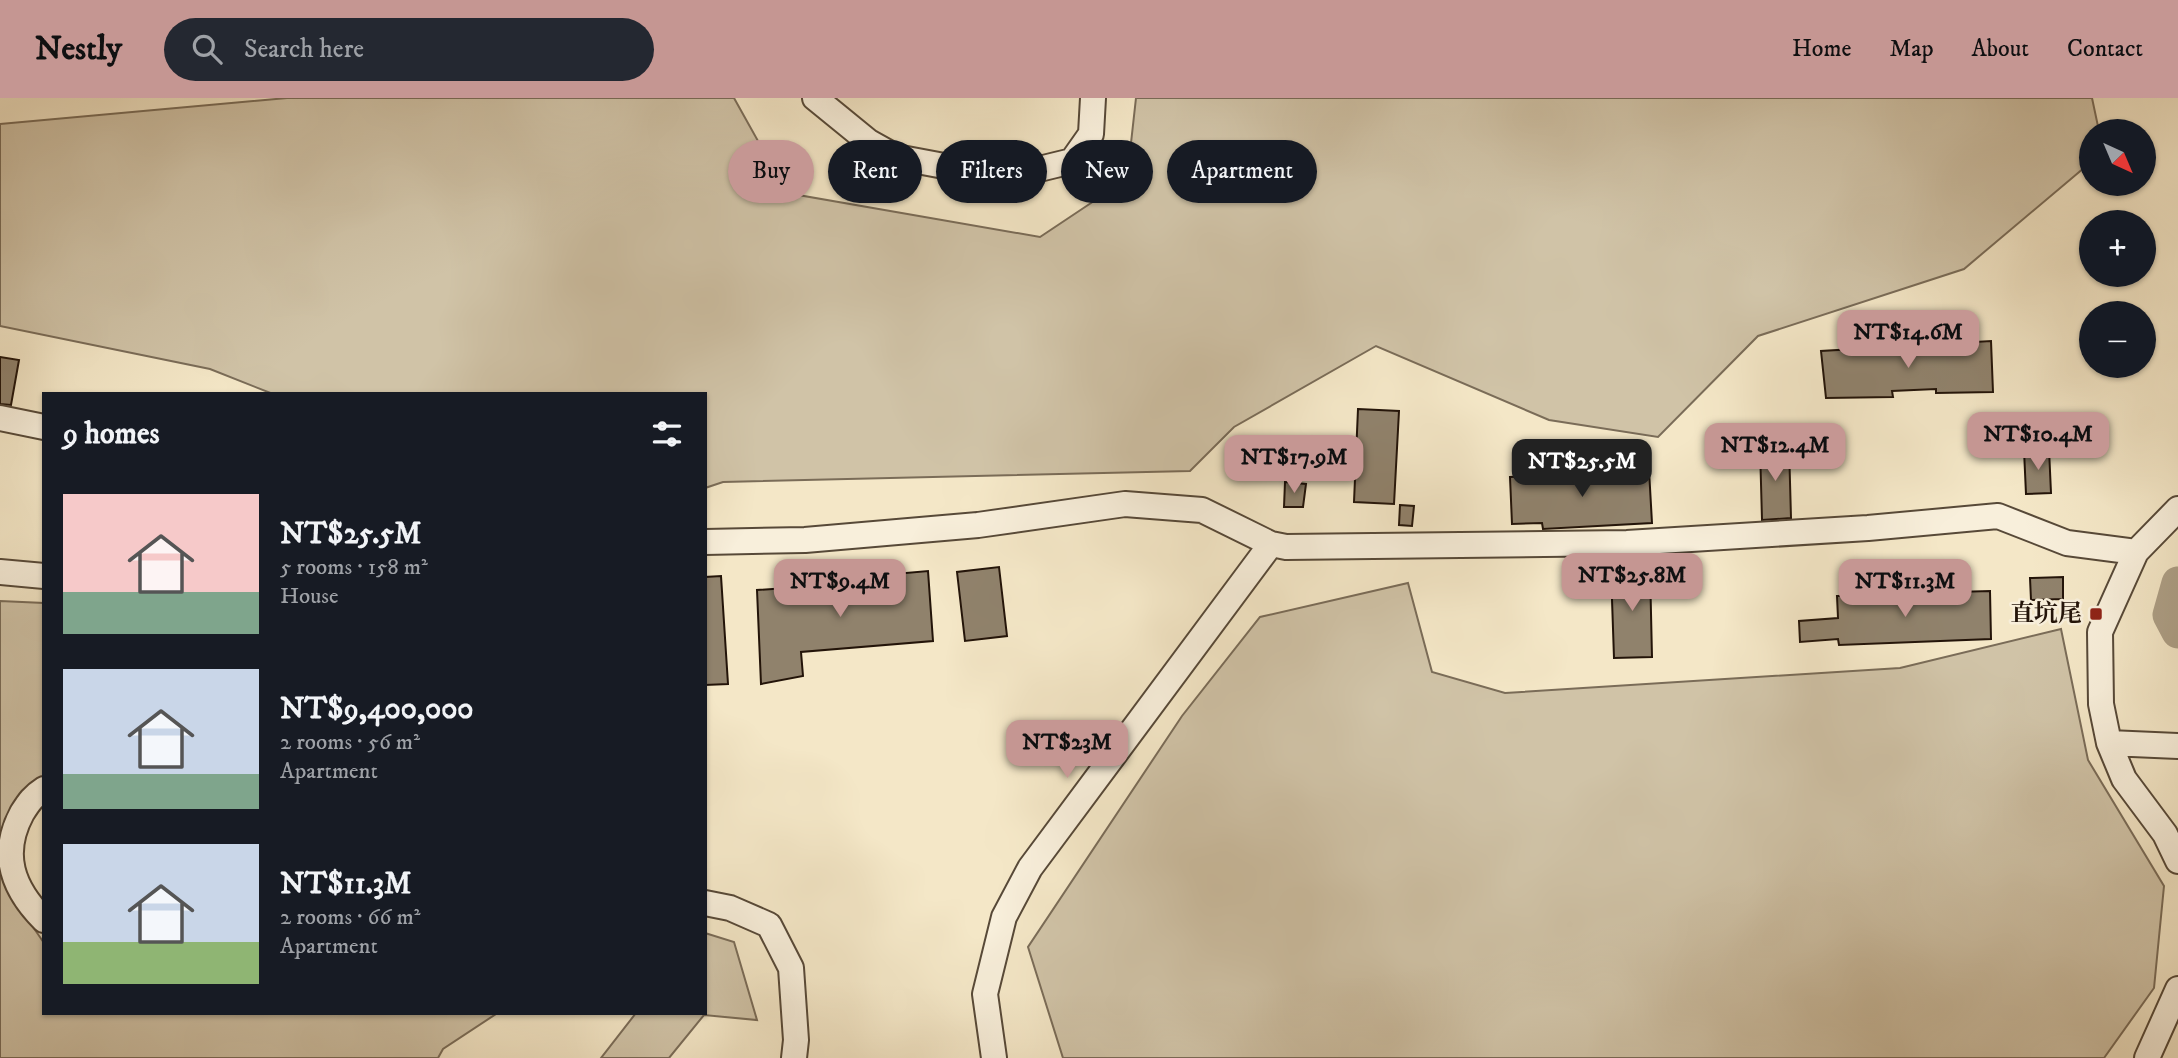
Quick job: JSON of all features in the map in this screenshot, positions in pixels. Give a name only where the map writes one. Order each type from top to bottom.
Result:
[{"type":"street","points":[[815,98],[869,142],[896,157],[944,166],[1027,172],[1072,161],[1090,134],[1093,98]]},
{"type":"street","points":[[0,418],[42,428]]},
{"type":"street","points":[[707,542],[805,540],[978,525],[1125,504],[1202,510],[1271,544],[1313,548],[1627,543],[1868,528],[1998,516],[2067,543],[2136,552]]},
{"type":"street","points":[[2178,509],[2136,552],[2101,632],[2101,704],[2109,743],[2124,779],[2165,834],[2178,861]]},
{"type":"street","points":[[995,1058],[985,994],[1004,917],[1030,868],[1271,544]]},
{"type":"street","points":[[0,572],[42,576]]},
{"type":"street","points":[[2109,743],[2176,746]]},
{"type":"street","points":[[42,790],[33,796],[15,826],[8,852],[13,876],[42,917]]},
{"type":"street","points":[[707,904],[730,908],[769,925],[791,968],[796,1040],[794,1058]]},
{"type":"street","points":[[2147,1058],[2178,989]]},
{"type":"shaded area","points":[[287,98],[734,98],[757,140],[728,140],[728,203],[814,203],[814,198],[828,200],[828,203],[844,203],[1040,237],[1091,203],[1153,203],[1153,140],[1131,140],[1136,98],[2092,98],[2096,119],[2079,119],[2079,172],[1964,269],[1758,336],[1658,437],[1549,420],[1376,346],[1234,427],[1190,471],[723,482],[707,487],[707,392],[268,392],[210,369],[0,326],[0,124]]},
{"type":"shaded area","points":[[1408,583],[1432,672],[1505,693],[1900,668],[2061,629],[2088,760],[2164,886],[2154,988],[2104,1058],[1063,1058],[1028,947],[1182,716],[1260,617]]},
{"type":"shaded area","points":[[0,601],[42,603],[42,794],[2,844],[7,889],[42,940],[42,1015],[494,1015],[443,1049],[438,1058],[0,1058]]},
{"type":"shaded area","points":[[707,934],[734,942],[757,1020],[704,1015],[707,1015]]},
{"type":"shaded area","points":[[634,1015],[704,1015],[669,1058],[601,1058]]},
{"type":"building","points":[[1991,341],[1993,392],[1936,393],[1936,389],[1892,391],[1893,397],[1826,398],[1821,351]]},
{"type":"building","points":[[0,357],[19,360],[11,405],[0,404]]},
{"type":"building","points":[[1358,409],[1399,411],[1394,504],[1354,502]]},
{"type":"building","points":[[1789,446],[1791,518],[1762,520],[1760,447]]},
{"type":"building","points":[[2049,449],[2051,493],[2026,494],[2024,450]]},
{"type":"building","points":[[1649,470],[1652,523],[1543,529],[1542,523],[1512,524],[1510,477]]},
{"type":"building","points":[[1285,482],[1306,484],[1303,507],[1284,507]]},
{"type":"building","points":[[1400,505],[1414,506],[1412,526],[1399,525]]},
{"type":"building","points":[[999,567],[1007,636],[965,641],[957,572]]},
{"type":"building","points":[[1650,569],[1652,657],[1614,658],[1611,570]]},
{"type":"building","points":[[928,571],[933,641],[801,652],[803,676],[761,684],[757,590],[816,586],[816,581]]},
{"type":"building","points":[[721,576],[728,684],[707,685],[707,577]]},
{"type":"building","points":[[2063,577],[2063,599],[2031,600],[2030,578]]},
{"type":"building","points":[[1919,589],[1920,593],[1990,591],[1991,639],[1839,645],[1838,639],[1800,642],[1799,621],[1838,618],[1837,596],[1902,595],[1903,590]]},
{"type":"waterway","points":[[2178,583],[2169,615],[2178,632]]},
{"type":"place","name":"直坑尾","points":[[2096,614]]}]
